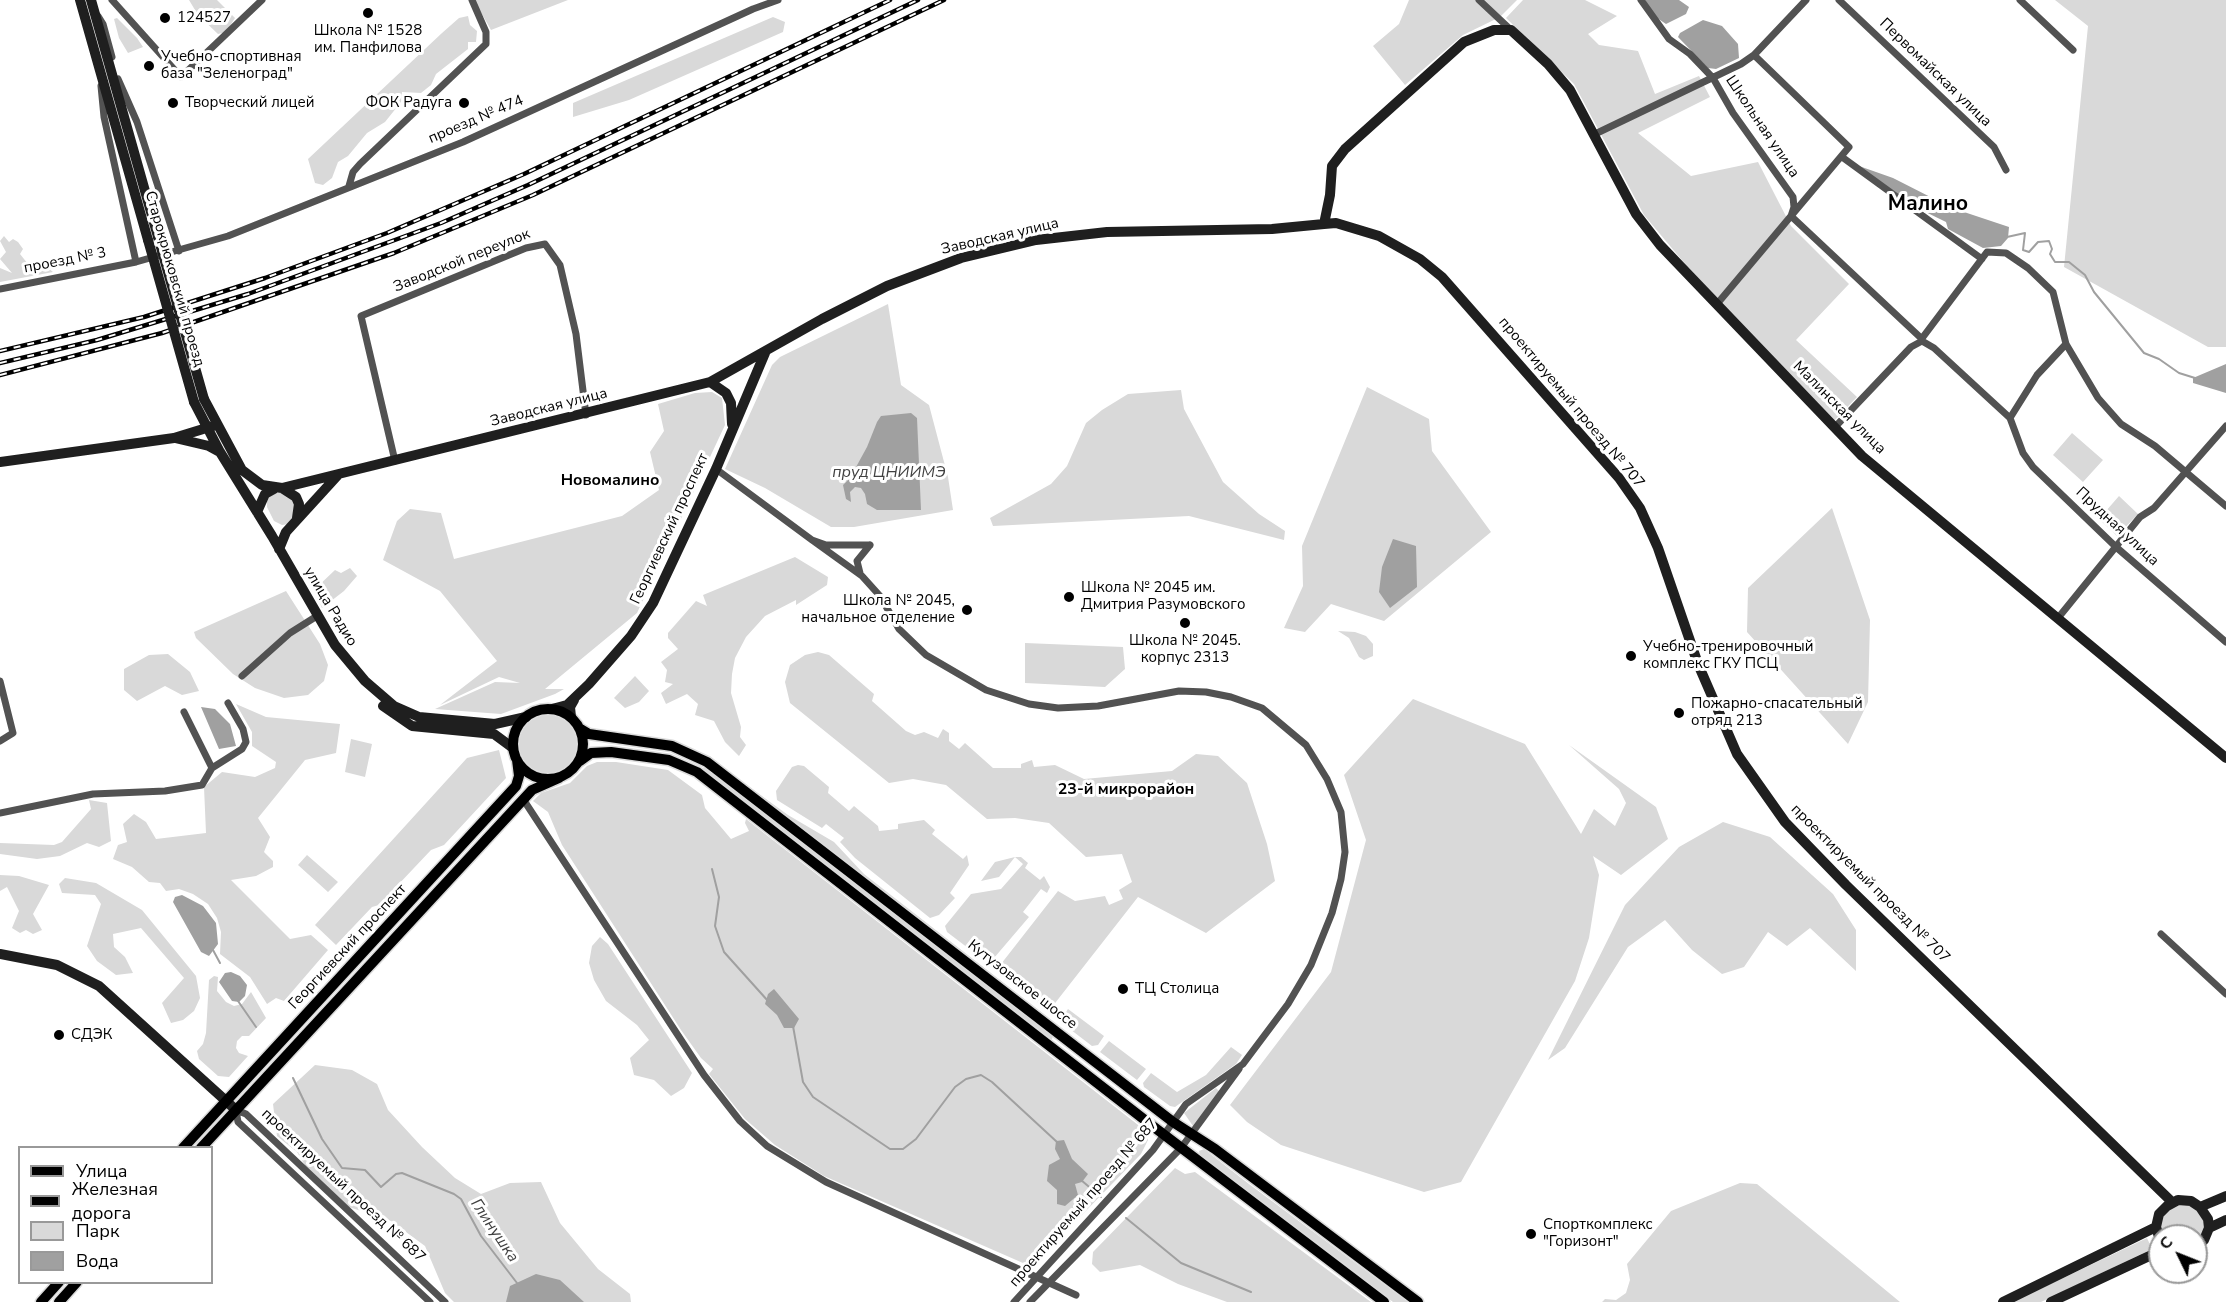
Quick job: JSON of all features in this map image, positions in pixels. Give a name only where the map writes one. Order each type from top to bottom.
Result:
[{"type":"main road","points":[[552,709],[571,717],[584,731],[580,761],[571,772],[558,778],[538,778],[526,772],[517,760],[513,748],[514,734],[526,717],[552,709]]},
{"type":"main road","name":"Кутузовское шоссе","points":[[584,731],[672,746],[706,762],[1173,1122],[1418,1302]]},
{"type":"main road","name":"Кутузовское шоссе","points":[[580,761],[591,753],[611,752],[669,760],[697,772],[1164,1135],[1384,1302]]},
{"type":"main road","name":"Георгиевский проспект","points":[[185,1146],[516,786],[519,776],[517,760]]},
{"type":"main road","name":"Георгиевский проспект","points":[[203,1146],[534,788],[558,778]]},
{"type":"main road","points":[[41,1302],[57,1284]]},
{"type":"main road","points":[[59,1302],[75,1284]]},
{"type":"street","name":"Старокрюковский проезд","points":[[81,0],[153,239]]},
{"type":"street","points":[[112,0],[181,77],[262,0]]},
{"type":"street","points":[[349,186],[353,172],[360,164],[486,44],[486,32],[471,0]]},
{"type":"street","name":"проезд № 474","points":[[179,251],[228,236],[496,128],[742,14],[778,0]]},
{"type":"street","points":[[1479,0],[1511,30]]},
{"type":"street","name":"Школьная улица","points":[[1641,0],[1669,39],[1690,54],[1713,78],[1733,113],[1793,197],[1791,216]]},
{"type":"street","points":[[1595,134],[1713,78],[1754,55],[1806,0]]},
{"type":"street","name":"Первомайская улица","points":[[1839,0],[1994,147],[2006,170]]},
{"type":"street","points":[[2020,0],[2073,50]]},
{"type":"street","name":"Старокрюковский проезд","points":[[93,4],[198,403],[213,426],[220,452],[279,549]]},
{"type":"street","points":[[93,4],[103,24],[119,82],[137,122],[179,251]]},
{"type":"street","points":[[1324,224],[1330,195],[1332,166],[1345,149],[1464,42],[1494,30],[1511,30]]},
{"type":"street","name":"Малинская улица","points":[[1511,30],[1570,90],[1636,214],[1660,245],[1862,456],[2225,756]]},
{"type":"street","points":[[1717,304],[1849,147],[1754,55]]},
{"type":"street","points":[[102,75],[104,117],[136,262]]},
{"type":"street","points":[[1842,157],[1982,259]]},
{"type":"street","points":[[1791,216],[2010,418],[2037,375],[2066,344]]},
{"type":"street","name":"проектируемый проезд № 707","points":[[1324,224],[1336,223],[1379,236],[1420,259],[1442,277],[1619,478],[1640,508],[1658,548],[1698,664],[1737,754],[1785,822],[1870,909],[2172,1202]]},
{"type":"street","name":"Заводская улица","points":[[278,489],[586,415],[710,382],[765,353],[822,318],[887,286],[961,258],[1036,240],[1107,232],[1272,229],[1324,224]]},
{"type":"street","name":"Заводской переулок","points":[[395,461],[361,316],[526,248],[545,243],[560,265],[576,334],[586,415]]},
{"type":"street","name":"проезд № 3","points":[[0,289],[136,262],[179,251]]},
{"type":"street","points":[[1834,427],[1911,346],[1922,339],[1988,252],[2006,253],[2028,268],[2053,292],[2066,344],[2098,398],[2121,424],[2155,446],[2226,506]]},
{"type":"street","name":"Георгиевский проспект","points":[[574,699],[610,662],[643,620],[716,469],[765,353]]},
{"type":"street","points":[[710,382],[726,393],[731,403],[732,428]]},
{"type":"street","points":[[174,438],[193,422],[198,403]]},
{"type":"street","name":"Прудная улица","points":[[2010,418],[2023,453],[2033,467],[2116,547],[2226,642]]},
{"type":"street","points":[[0,462],[174,438],[213,426],[242,470],[254,481],[296,497],[300,513],[295,522],[285,529],[274,529],[265,524]]},
{"type":"street","points":[[2058,618],[2140,517],[2154,508],[2226,426]]},
{"type":"street","points":[[174,438],[209,446],[220,452]]},
{"type":"street","name":"проектируемый проезд № 687","points":[[716,469],[862,576],[880,596],[899,629],[926,655],[986,690],[1037,705],[1063,708],[1098,706],[1179,691],[1206,692],[1231,697],[1262,708],[1306,745],[1327,779],[1341,812],[1345,852],[1341,879],[1325,933],[1311,964],[1288,1004],[1181,1148],[1030,1302]]},
{"type":"street","points":[[279,549],[281,540],[295,522],[340,473]]},
{"type":"street","points":[[258,512],[265,494],[278,489]]},
{"type":"street","points":[[812,540],[826,545],[870,545],[857,561],[862,576]]},
{"type":"street","name":"улица Радио","points":[[279,549],[343,657],[375,691],[401,710],[413,716],[495,724],[526,717]]},
{"type":"street","points":[[242,676],[290,633],[317,616]]},
{"type":"street","points":[[343,657],[362,688],[402,721],[412,726],[494,734],[513,748]]},
{"type":"street","points":[[0,681],[13,733],[0,741]]},
{"type":"street","points":[[552,709],[567,705],[574,699]]},
{"type":"street","points":[[571,717],[570,707],[574,699]]},
{"type":"street","points":[[0,813],[93,794],[198,787],[205,783],[212,768],[242,749],[246,742],[246,737],[228,703]]},
{"type":"street","points":[[184,712],[212,768]]},
{"type":"street","points":[[523,800],[704,1075],[740,1121],[767,1146],[826,1182],[1076,1295]]},
{"type":"street","points":[[2161,934],[2226,994]]},
{"type":"street","points":[[0,954],[57,965],[99,986],[236,1110]]},
{"type":"street","name":"проектируемый проезд № 687","points":[[1014,1302],[1164,1135],[1186,1104],[1243,1064]]},
{"type":"street","name":"проектируемый проезд № 687","points":[[236,1110],[238,1122],[430,1302]]},
{"type":"street","name":"проектируемый проезд № 687","points":[[236,1110],[246,1114],[444,1302]]},
{"type":"street","points":[[2200,1207],[2226,1196]]},
{"type":"street","points":[[2157,1224],[2159,1214],[2172,1202],[2184,1200],[2200,1207],[2208,1219],[2209,1228],[2226,1220]]},
{"type":"street","points":[[2003,1302],[2148,1231]]},
{"type":"street","points":[[2051,1302],[2148,1257]]},
{"type":"green space","points":[[189,0],[217,0],[235,18],[226,32],[218,34],[198,15]]},
{"type":"green space","points":[[474,0],[568,0],[491,30]]},
{"type":"green space","points":[[1409,0],[1517,0],[1500,17],[1463,35],[1405,85],[1373,46],[1399,24]]},
{"type":"green space","points":[[1523,0],[1585,0],[1617,16],[1588,34],[1599,45],[1638,51],[1655,94],[1699,76],[1710,97],[1638,133],[1691,176],[1758,162],[1791,226],[1849,284],[1796,340],[1857,397],[1833,422],[1686,265],[1644,215],[1574,84],[1506,18]]},
{"type":"green space","points":[[2055,0],[2226,0],[2226,347],[2208,347],[2064,267],[2088,26]]},
{"type":"green space","points":[[468,16],[470,25],[477,31],[476,42],[468,42],[468,49],[436,74],[431,85],[421,93],[402,92],[401,102],[385,122],[367,133],[348,156],[338,162],[332,178],[323,185],[315,183],[308,159],[442,33],[459,18]]},
{"type":"green space","points":[[773,17],[785,22],[783,32],[629,100],[573,117],[573,103]]},
{"type":"green space","points":[[117,18],[143,47],[128,53],[119,38],[114,19]]},
{"type":"green space","points":[[4,236],[9,242],[13,239],[18,242],[23,249],[20,254],[28,264],[34,261],[41,262],[53,272],[0,282],[0,268],[12,273],[0,259],[6,252],[0,241]]},
{"type":"green space","points":[[888,304],[901,385],[929,405],[948,477],[953,510],[854,527],[831,527],[765,488],[725,469],[772,365],[780,357]]},
{"type":"green space","points":[[1367,387],[1429,419],[1432,451],[1491,532],[1384,621],[1331,604],[1305,632],[1284,628],[1303,586],[1302,546]]},
{"type":"green space","points":[[1181,390],[1184,409],[1223,482],[1259,514],[1285,531],[1284,540],[1189,516],[993,526],[990,518],[1051,484],[1067,466],[1086,423],[1102,410],[1128,394]]},
{"type":"green space","points":[[712,392],[722,398],[725,425],[637,613],[545,689],[564,689],[555,694],[501,714],[435,709],[495,682],[520,683],[499,677],[440,705],[497,661],[440,591],[383,560],[397,521],[410,509],[441,513],[454,559],[622,516],[659,490],[650,452],[664,431],[658,404],[695,393]]},
{"type":"green space","points":[[2072,433],[2103,460],[2083,482],[2053,455]]},
{"type":"green space","points":[[280,491],[294,501],[296,513],[289,524],[282,525],[274,521],[267,507],[270,496]]},
{"type":"green space","points":[[2119,496],[2138,514],[2117,536],[2099,519]]},
{"type":"green space","points":[[1832,508],[1870,620],[1868,702],[1848,744],[1747,632],[1748,588]]},
{"type":"green space","points":[[795,557],[828,577],[827,585],[796,605],[796,600],[765,616],[746,637],[735,658],[731,693],[741,727],[740,737],[746,745],[739,756],[725,742],[714,721],[695,715],[698,704],[687,694],[666,704],[661,693],[673,684],[665,682],[667,670],[661,662],[678,649],[668,638],[668,633],[696,601],[707,606],[703,595]]},
{"type":"green space","points":[[350,568],[357,576],[344,591],[322,608],[315,593],[316,588],[335,570],[341,573]]},
{"type":"green space","points":[[286,591],[320,644],[328,665],[324,681],[308,695],[284,698],[255,688],[233,674],[196,638],[194,632]]},
{"type":"green space","points":[[1338,631],[1355,632],[1366,636],[1373,644],[1373,656],[1364,660],[1359,657],[1349,638]]},
{"type":"green space","points":[[1025,643],[1123,647],[1125,669],[1105,687],[1025,683]]},
{"type":"green space","points":[[818,652],[829,655],[874,694],[872,701],[906,731],[915,735],[924,732],[938,738],[943,729],[949,733],[949,741],[959,749],[965,743],[993,768],[1021,768],[1021,764],[1032,760],[1034,767],[1055,765],[1084,779],[1172,771],[1196,754],[1218,756],[1247,783],[1267,844],[1275,881],[1206,933],[1138,897],[1052,1007],[1043,1007],[1000,973],[1001,964],[1058,891],[1075,901],[1105,896],[1109,905],[1123,899],[1119,890],[1132,882],[1122,854],[1086,857],[1049,823],[1015,818],[987,819],[946,785],[913,779],[889,783],[790,703],[785,682],[790,665],[805,655]]},
{"type":"green space","points":[[168,654],[190,672],[199,691],[182,695],[165,686],[137,701],[124,690],[124,669],[149,655]]},
{"type":"green space","points":[[635,676],[649,691],[639,702],[625,708],[614,698]]},
{"type":"green space","points":[[1413,699],[1525,744],[1581,834],[1594,809],[1615,826],[1626,803],[1619,789],[1569,745],[1656,807],[1668,839],[1621,875],[1593,856],[1599,875],[1589,938],[1575,981],[1461,1182],[1424,1192],[1281,1145],[1247,1122],[1230,1105],[1331,972],[1366,840],[1344,775]]},
{"type":"green space","points":[[236,704],[266,717],[340,724],[336,753],[305,760],[258,818],[270,837],[264,852],[273,861],[273,867],[256,876],[231,880],[290,939],[311,935],[328,950],[284,1001],[276,998],[267,1004],[250,977],[220,954],[221,932],[217,918],[208,904],[193,894],[179,889],[166,891],[160,883],[149,882],[132,867],[113,859],[118,845],[127,842],[123,824],[134,814],[146,822],[156,839],[206,833],[204,787],[222,772],[255,777],[275,768],[276,762],[252,746],[252,732]]},
{"type":"green space","points":[[542,715],[554,715],[569,723],[577,738],[577,750],[569,765],[554,773],[542,773],[527,765],[519,750],[519,738],[527,723]]},
{"type":"green space","points":[[351,739],[372,744],[365,777],[345,772]]},
{"type":"green space","points":[[499,750],[506,778],[444,845],[431,850],[379,905],[372,907],[336,945],[315,925],[467,758]]},
{"type":"green space","points":[[597,762],[616,762],[668,770],[702,795],[705,808],[731,839],[749,831],[745,823],[746,819],[1142,1128],[1148,1140],[1141,1154],[1080,1217],[1071,1216],[1044,1253],[1034,1262],[1023,1263],[824,1176],[775,1145],[745,1119],[709,1074],[713,1069],[701,1058],[681,1030],[562,845],[548,812],[533,801],[541,793],[570,783],[587,766]]},
{"type":"green space","points":[[804,766],[829,787],[828,793],[849,811],[854,806],[878,826],[879,831],[898,829],[898,824],[924,820],[935,830],[932,834],[963,859],[967,855],[969,865],[950,893],[955,898],[939,915],[930,918],[855,858],[840,842],[844,838],[826,824],[822,828],[777,800],[776,791],[792,767]]},
{"type":"green space","points":[[706,767],[1053,1036],[1052,1039],[1048,1039],[702,769]]},
{"type":"green space","points":[[726,770],[788,815],[834,842],[864,874],[1165,1109]]},
{"type":"green space","points":[[89,800],[107,803],[111,841],[99,847],[87,843],[60,856],[37,859],[0,854],[0,843],[54,845],[62,842],[91,809]]},
{"type":"green space","points":[[1723,822],[1770,837],[1833,894],[1856,930],[1856,971],[1810,928],[1787,946],[1768,932],[1744,967],[1722,974],[1692,950],[1665,920],[1628,947],[1565,1048],[1548,1060],[1625,905],[1679,847]]},
{"type":"green space","points":[[307,855],[338,882],[328,892],[298,865]]},
{"type":"green space","points":[[1015,857],[1021,857],[1028,863],[1025,868],[1040,880],[1044,876],[1050,887],[1047,893],[1041,889],[1023,912],[1029,917],[994,958],[985,961],[947,932],[945,926],[971,894],[1001,889],[1023,864]]},
{"type":"green space","points":[[1015,857],[999,877],[981,881],[995,862]]},
{"type":"green space","points":[[0,875],[19,876],[49,885],[33,914],[42,930],[33,934],[26,930],[20,933],[12,928],[19,911],[7,887],[0,891]]},
{"type":"green space","points":[[65,878],[96,883],[142,910],[196,976],[200,998],[194,1011],[183,1020],[171,1023],[162,1003],[184,978],[141,928],[113,934],[114,947],[125,957],[133,973],[116,975],[97,961],[87,946],[101,904],[95,895],[62,893],[59,884]]},
{"type":"green space","points":[[600,937],[608,944],[692,1073],[684,1088],[671,1096],[654,1080],[634,1075],[630,1058],[649,1040],[637,1025],[606,1001],[594,980],[589,963],[592,946]]},
{"type":"green space","points":[[214,976],[218,977],[217,991],[226,1002],[234,1006],[242,1004],[251,992],[266,1018],[249,1036],[242,1036],[237,1041],[236,1048],[239,1053],[248,1056],[229,1077],[218,1076],[199,1059],[197,1051],[203,1044],[206,1033],[209,980]]},
{"type":"green space","points":[[1068,1009],[1104,1036],[1098,1045],[1092,1046],[1062,1023],[1061,1019]]},
{"type":"green space","points":[[1109,1041],[1146,1069],[1137,1080],[1100,1052]]},
{"type":"green space","points":[[1231,1047],[1242,1055],[1236,1064],[1175,1107],[1170,1106],[1144,1087],[1143,1083],[1151,1073],[1177,1092],[1206,1075]]},
{"type":"green space","points":[[315,1065],[352,1070],[377,1084],[388,1110],[422,1147],[455,1178],[481,1194],[510,1183],[541,1182],[560,1223],[598,1269],[630,1294],[631,1302],[454,1302],[445,1293],[425,1246],[391,1221],[349,1207],[306,1167],[297,1152],[277,1136],[273,1104]]},
{"type":"green space","points":[[1216,1088],[1219,1091],[1196,1126],[1193,1126],[1184,1113]]},
{"type":"green space","points":[[1204,1149],[1408,1302],[1393,1302],[1200,1156],[1199,1151]]},
{"type":"green space","points":[[1175,1168],[1185,1174],[1195,1172],[1371,1302],[1227,1302],[1178,1284],[1140,1265],[1100,1272],[1092,1264],[1093,1252]]},
{"type":"green space","points":[[1740,1183],[1757,1184],[1900,1302],[1602,1302],[1605,1299],[1616,1300],[1626,1293],[1630,1280],[1627,1264],[1671,1211]]},
{"type":"green space","points":[[2185,1203],[2200,1211],[2205,1224],[2161,1224],[2165,1210]]},
{"type":"green space","points":[[2147,1238],[2148,1251],[2041,1302],[2013,1302]]},
{"type":"water","points":[[1645,0],[1679,0],[1689,7],[1686,14],[1666,24],[1654,16]]},
{"type":"water","points":[[1703,20],[1722,26],[1738,44],[1739,58],[1716,69],[1708,68],[1678,37],[1680,33]]},
{"type":"water","points":[[1859,166],[1893,178],[1952,208],[2009,227],[2008,238],[2001,246],[1983,248],[1948,229],[1946,222],[1901,200]]},
{"type":"water","points":[[2226,364],[2226,393],[2193,383],[2193,378]]},
{"type":"water","name":"пруд ЦНИИМЭ","points":[[911,413],[917,418],[921,510],[877,510],[867,504],[861,488],[855,487],[850,492],[851,502],[846,499],[843,485],[850,478],[881,416]]},
{"type":"water","points":[[1393,539],[1416,546],[1417,587],[1390,608],[1379,592],[1382,567]]},
{"type":"water","points":[[201,707],[215,709],[230,724],[236,746],[219,749]]},
{"type":"water","points":[[182,895],[203,906],[216,923],[218,944],[209,956],[201,952],[173,902],[175,897]]},
{"type":"water","points":[[231,972],[240,976],[247,985],[245,996],[239,1002],[232,1001],[219,982],[225,973]]},
{"type":"water","points":[[774,989],[799,1019],[794,1028],[784,1028],[777,1015],[765,1004],[768,994]]},
{"type":"water","points":[[1064,1140],[1072,1159],[1088,1174],[1082,1182],[1075,1184],[1078,1195],[1065,1206],[1057,1204],[1057,1190],[1047,1181],[1049,1165],[1060,1159],[1055,1149],[1056,1141]]},
{"type":"water","points":[[536,1274],[560,1280],[584,1302],[506,1302],[510,1286]]},
{"type":"waterway","points":[[2007,237],[2025,233],[2023,250],[2029,252],[2038,242],[2049,241],[2052,249],[2050,254],[2055,262],[2069,262],[2085,275],[2094,292],[2144,353],[2159,359],[2179,373],[2195,378]]},
{"type":"waterway","points":[[712,869],[719,897],[715,926],[724,952],[768,1001]]},
{"type":"waterway","name":"Глинушка","points":[[213,950],[220,963]]},
{"type":"waterway","name":"Глинушка","points":[[238,1001],[256,1027]]},
{"type":"waterway","points":[[793,1026],[803,1082],[813,1097],[890,1149],[903,1149],[916,1139],[955,1087],[966,1079],[981,1075],[992,1082],[1057,1142]]},
{"type":"waterway","name":"Глинушка","points":[[293,1078],[322,1139],[342,1168],[365,1170],[381,1187],[396,1174],[402,1173],[454,1194],[461,1199],[481,1236],[517,1283]]},
{"type":"waterway","points":[[1081,1180],[1101,1197]]},
{"type":"waterway","points":[[1126,1218],[1181,1263],[1251,1292]]},
{"type":"railway","points":[[0,351],[144,317],[265,278],[387,233],[524,174],[890,0]]},
{"type":"railway","points":[[0,363],[97,340],[248,294],[441,223],[528,185],[918,0]]},
{"type":"railway","points":[[0,375],[162,333],[394,253],[533,195],[944,0]]},
{"type":"place","name":"Школа № 1528 им. Панфилова","points":[[368,13]]},
{"type":"place","name":"124527","points":[[165,18]]},
{"type":"place","name":"Учебно-спортивная база \"Зеленоград\"","points":[[149,66]]},
{"type":"place","name":"Творческий лицей","points":[[173,103]]},
{"type":"place","name":"ФОК Радуга","points":[[464,103]]},
{"type":"place","name":"Школа № 2045 им. Дмитрия Разумовского","points":[[1069,597]]},
{"type":"place","name":"Школа № 2045, начальное отделение","points":[[967,610]]},
{"type":"place","name":"Школа № 2045. корпус 2313","points":[[1185,623]]},
{"type":"place","name":"Учебно-тренировочный комплекс ГКУ ПСЦ","points":[[1631,656]]},
{"type":"place","name":"Пожарно-спасательный отряд 213","points":[[1679,713]]},
{"type":"place","name":"ТЦ Столица","points":[[1123,989]]},
{"type":"place","name":"СДЭК","points":[[59,1035]]},
{"type":"place","name":"Спорткомплекс \"Горизонт\"","points":[[1531,1234]]},
{"type":"district","name":"Малино","points":[[1928,205]]},
{"type":"district","name":"Новомалино","points":[[610,481]]},
{"type":"district","name":"23-й микрорайон","points":[[1126,790]]}]
